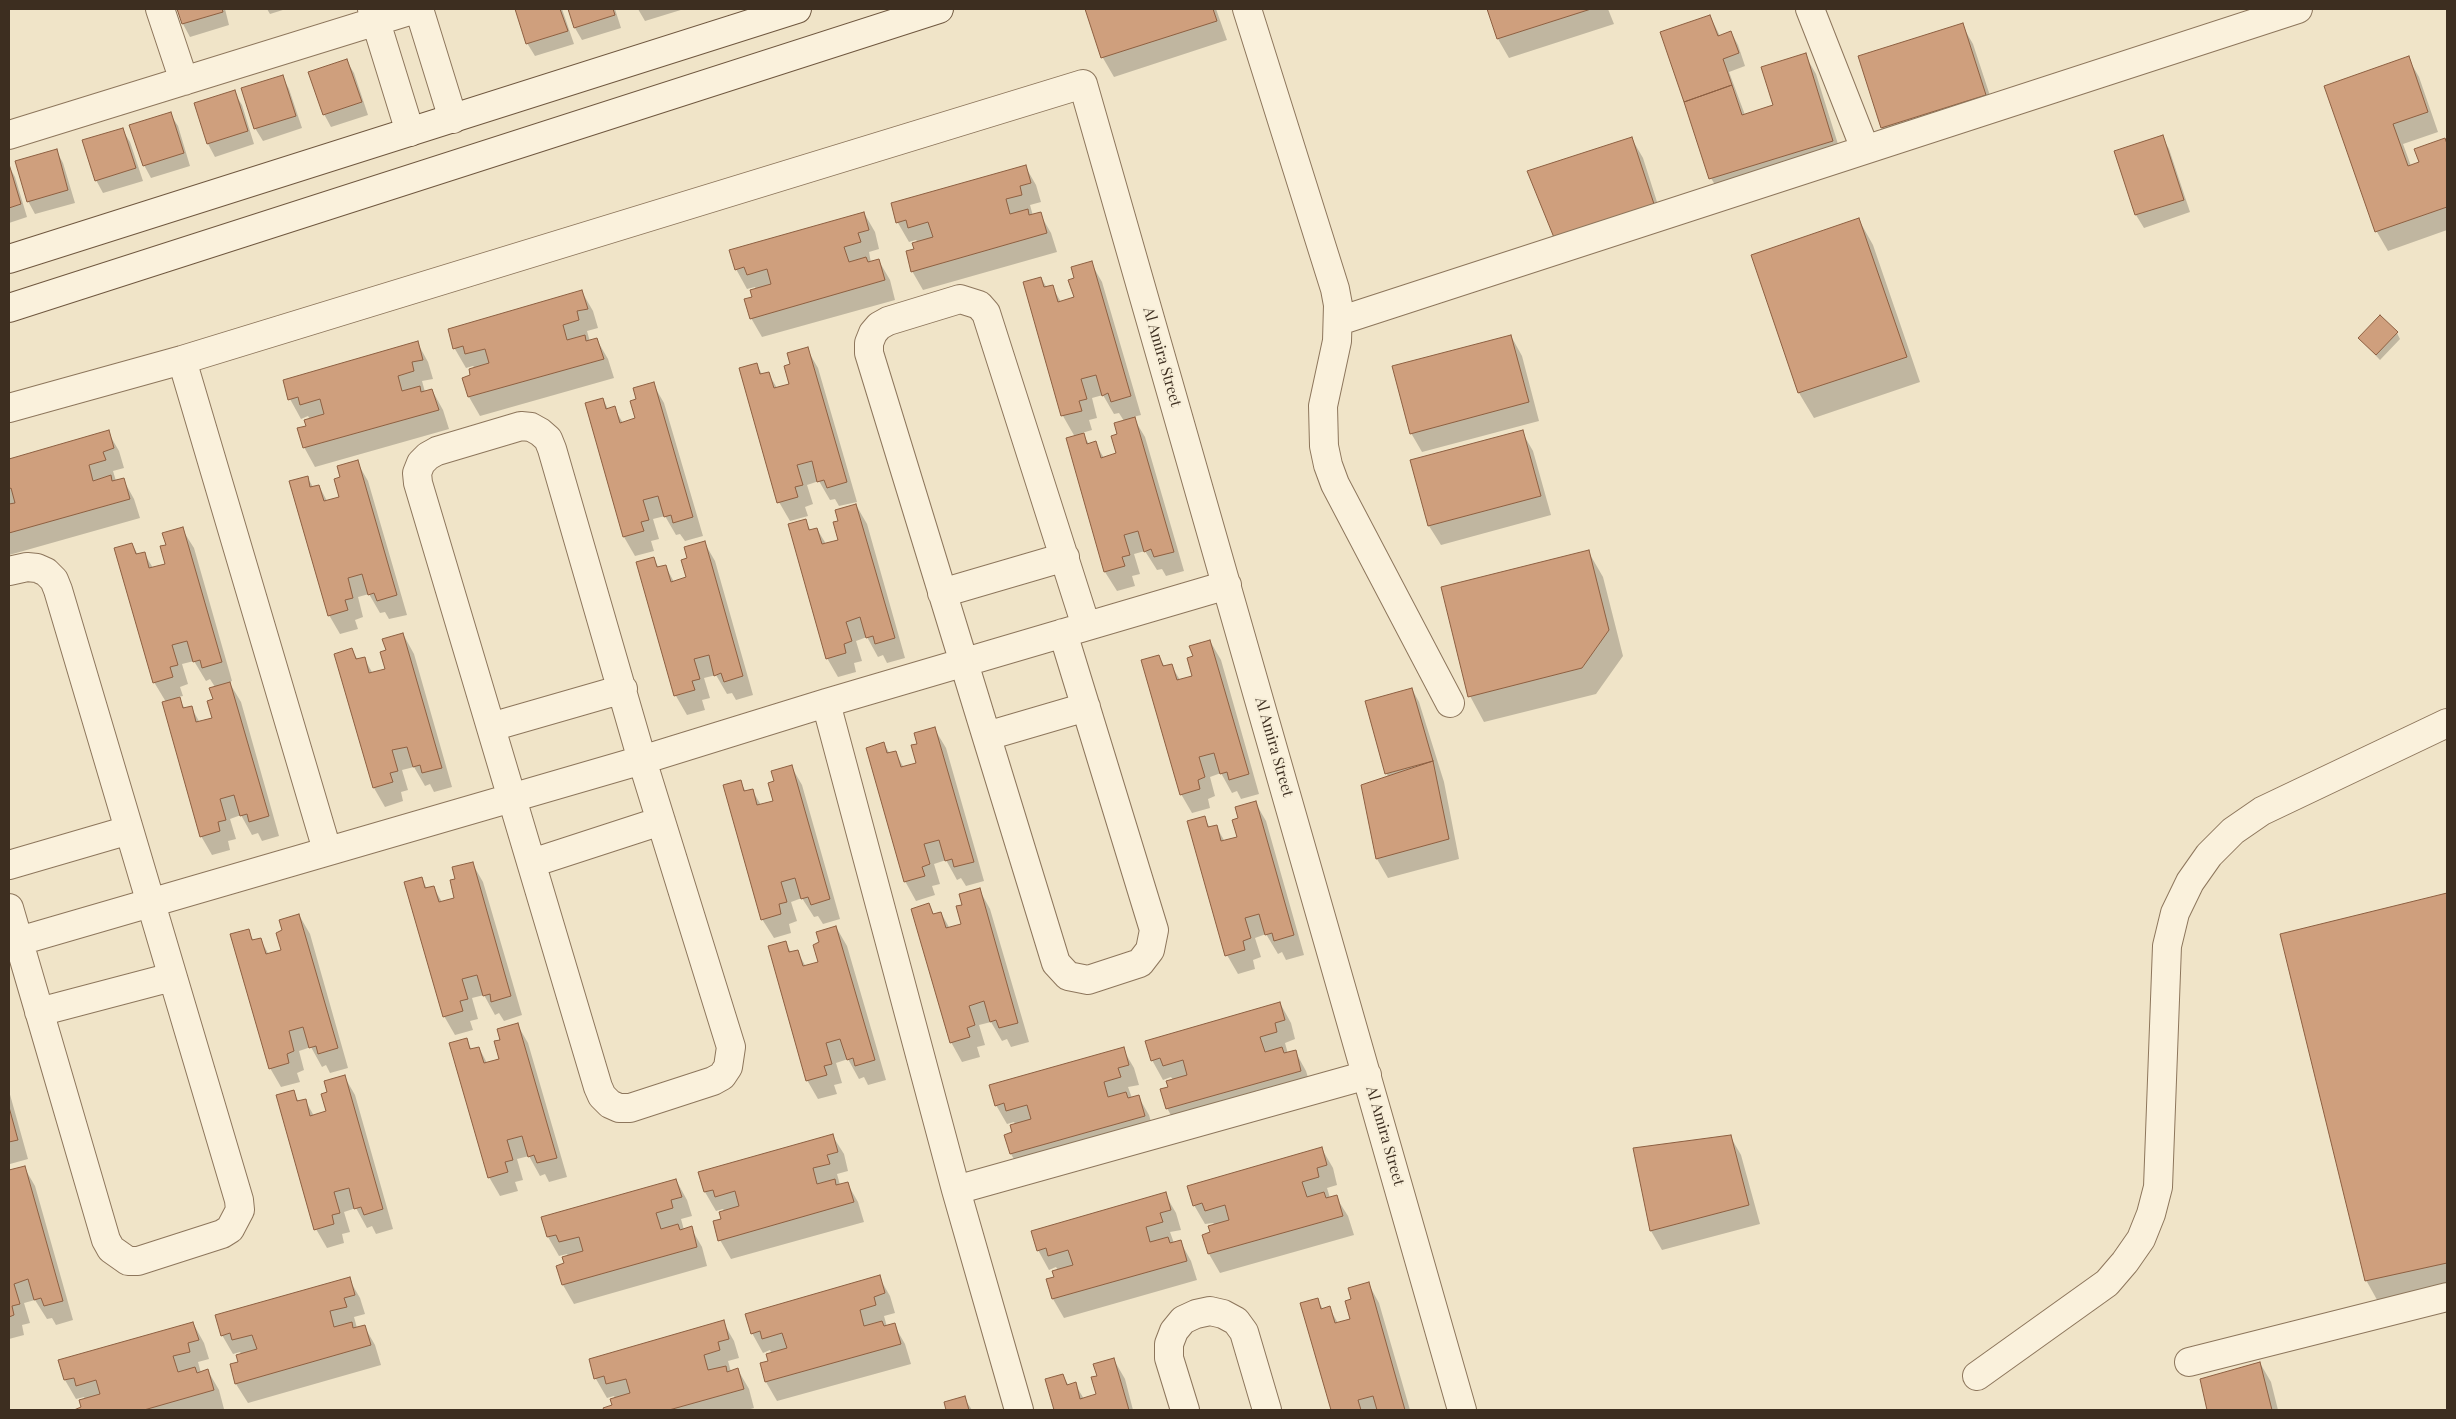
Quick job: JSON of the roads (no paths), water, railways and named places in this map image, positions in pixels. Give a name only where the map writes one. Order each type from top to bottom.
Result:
[{"type":"street","points":[[160,9],[184,81]]},
{"type":"street","points":[[9,135],[184,81],[373,15],[417,9],[453,119]]},
{"type":"street","points":[[9,259],[797,9]]},
{"type":"street","points":[[9,308],[939,9]]},
{"type":"street","points":[[1247,9],[1335,288],[1338,321],[1337,342],[1323,406],[1324,446],[1328,465],[1341,496],[1450,703]]},
{"type":"street","points":[[1810,9],[1864,149]]},
{"type":"street","points":[[1338,321],[2298,9]]},
{"type":"street","points":[[373,15],[410,132]]},
{"type":"street","name":"Al Amira Street","points":[[182,360],[1083,84],[1462,1410]]},
{"type":"street","points":[[960,299],[979,305],[991,322],[1065,556],[1086,707],[1154,930],[1150,950],[1140,963],[1088,980],[1068,976],[1056,963],[869,354],[869,343],[872,333],[879,326],[888,321],[960,299]]},
{"type":"street","points":[[9,408],[182,360],[326,850]]},
{"type":"street","points":[[532,427],[548,439],[623,689],[642,760],[731,1047],[731,1057],[725,1072],[712,1081],[630,1108],[614,1106],[602,1096],[598,1087],[418,483],[417,473],[424,459],[437,451],[511,428],[532,427]]},
{"type":"street","points":[[942,593],[1065,556]]},
{"type":"street","points":[[9,572],[27,567],[37,568],[46,572],[54,580],[239,1200],[240,1210],[234,1224],[222,1234],[138,1261],[128,1261],[119,1256],[106,1240],[39,1012],[13,943],[9,908]]},
{"type":"street","points":[[13,943],[326,850],[642,760],[826,703],[1227,585]]},
{"type":"street","points":[[492,727],[623,689]]},
{"type":"street","points":[[826,703],[956,1190],[1020,1410]]},
{"type":"street","points":[[987,736],[1086,707]]},
{"type":"street","points":[[1977,1376],[2107,1282],[2125,1262],[2141,1239],[2152,1214],[2158,1187],[2167,946],[2175,913],[2190,882],[2209,855],[2233,831],[2262,812],[2447,723]]},
{"type":"street","points":[[532,863],[661,821]]},
{"type":"street","points":[[9,864],[129,830]]},
{"type":"street","points":[[39,1012],[172,977]]},
{"type":"street","points":[[956,1190],[1367,1075]]},
{"type":"street","points":[[2188,1362],[2447,1297]]},
{"type":"street","points":[[1185,1410],[1169,1358],[1169,1344],[1174,1331],[1183,1320],[1196,1314],[1210,1311],[1223,1314],[1236,1321],[1244,1332],[1267,1410]]}]
